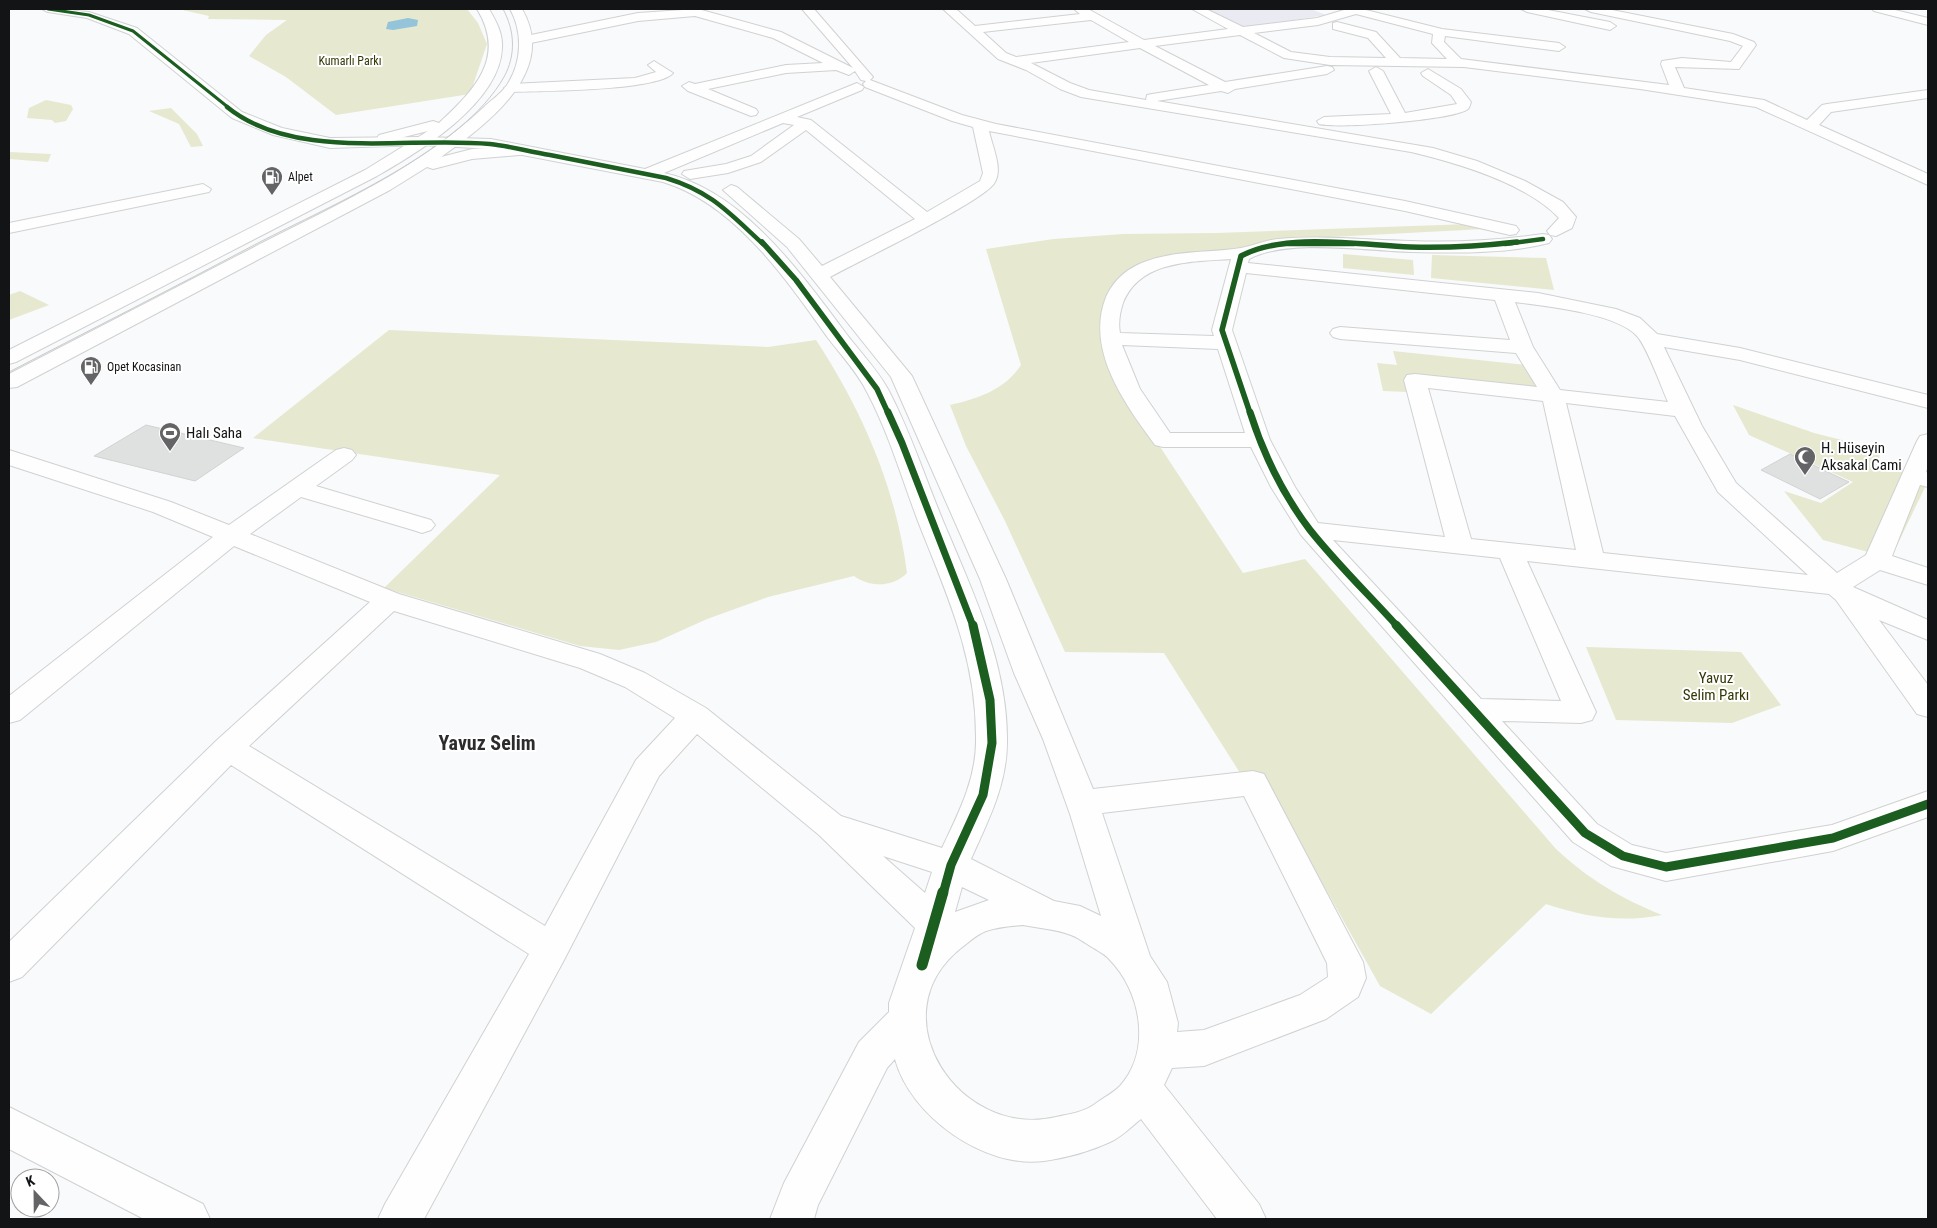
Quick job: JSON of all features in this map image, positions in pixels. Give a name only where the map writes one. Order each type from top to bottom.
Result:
[{"type":"main road","points":[[48,9],[88,15],[133,31],[244,119],[278,132],[330,142],[392,145],[457,131],[491,144],[501,131],[511,88],[525,56],[526,32],[516,9]]},
{"type":"main road","points":[[414,169],[457,131],[493,63],[498,42],[493,23],[483,9]]},
{"type":"main road","points":[[526,40],[638,17],[665,9]]},
{"type":"main road","points":[[684,9],[731,16],[760,16]]},
{"type":"main road","points":[[797,9],[856,81]]},
{"type":"main road","points":[[808,9],[855,62],[856,81]]},
{"type":"main road","points":[[949,9],[999,54],[1031,67],[1077,91],[1126,102],[1256,121],[1433,152],[1470,164],[1552,200],[1562,208],[1568,217],[1566,224],[1531,228],[1485,238],[1374,245]]},
{"type":"main road","points":[[1080,9],[1149,48],[1225,87],[1241,98]]},
{"type":"main road","points":[[1198,9],[1306,73]]},
{"type":"main road","points":[[1514,9],[1528,15],[1620,28]]},
{"type":"main road","points":[[1591,9],[1733,38],[1749,44],[1750,47],[1736,65],[1682,62],[1667,64],[1678,90]]},
{"type":"main road","points":[[1878,9],[1928,22]]},
{"type":"main road","points":[[1325,37],[1352,10],[1436,34],[1563,50],[1544,34]]},
{"type":"main road","points":[[638,17],[701,13]]},
{"type":"main road","points":[[1415,13],[1437,23],[1436,34],[1438,43],[1458,63]]},
{"type":"main road","points":[[1031,67],[1149,48],[1319,15],[1372,35],[1387,35]]},
{"type":"main road","points":[[731,16],[787,39],[836,66],[856,81],[980,124],[1033,136],[1531,228]]},
{"type":"main road","points":[[972,30],[1093,16]]},
{"type":"main road","points":[[1235,32],[1288,55],[1310,53],[1397,62],[1424,68],[1460,96],[1464,104],[1457,109],[1400,118],[1315,121],[1256,109],[1256,121]]},
{"type":"main road","points":[[1402,35],[1436,34]]},
{"type":"main road","points":[[1372,35],[1397,62]]},
{"type":"main road","points":[[1687,41],[1747,50]]},
{"type":"main road","points":[[1015,61],[1149,48]]},
{"type":"main road","points":[[1306,73],[1310,53]]},
{"type":"main road","points":[[1126,102],[1306,73],[1424,68],[1458,63],[1601,79],[1759,104],[1804,107],[1827,108],[1928,94]]},
{"type":"main road","points":[[1580,63],[1601,79]]},
{"type":"main road","points":[[654,65],[693,88],[751,112]]},
{"type":"main road","points":[[693,88],[781,70],[836,66]]},
{"type":"main road","points":[[1376,71],[1400,118]]},
{"type":"main road","points":[[511,88],[636,82],[655,78],[666,73]]},
{"type":"main road","points":[[657,170],[825,99],[856,81]]},
{"type":"main road","points":[[1884,100],[1910,110]]},
{"type":"main road","points":[[1759,104],[1928,180]]},
{"type":"main road","points":[[1810,126],[1827,108]]},
{"type":"main road","points":[[781,118],[806,123],[926,220]]},
{"type":"main road","points":[[690,174],[722,169],[756,160],[806,123]]},
{"type":"main road","points":[[819,275],[926,220],[980,188],[989,180],[991,173],[980,124]]},
{"type":"main road","points":[[9,358],[270,224],[392,145],[457,131],[501,131],[657,170],[690,174],[720,185],[740,197],[786,237],[901,376],[993,579],[1082,804],[1132,956],[1150,985],[1158,1010],[1160,1030],[1158,1051],[1152,1070],[1142,1089],[1128,1105],[1110,1119],[1075,1135],[1044,1140],[1020,1139],[997,1134],[962,1118],[938,1098],[924,1080],[914,1061],[908,1042],[906,1021],[910,992],[941,930],[951,865],[983,795],[992,742],[990,700],[970,615],[936,535],[902,443],[877,389],[807,295],[767,247],[708,194],[657,170]]},
{"type":"main road","points":[[9,382],[414,169],[472,154],[501,131]]},
{"type":"main road","points":[[392,145],[426,139]]},
{"type":"main road","points":[[9,228],[203,190]]},
{"type":"main road","points":[[1531,228],[1460,247],[1292,243],[1259,247],[1240,260],[1222,330],[1260,440],[1283,487],[1310,530],[1585,833],[1623,856],[1651,865],[1666,867],[1833,838],[1928,804]]},
{"type":"main road","points":[[1260,440],[1163,440],[1148,421],[1119,367],[1109,319],[1112,304],[1121,288],[1135,273],[1151,265],[1171,261],[1240,260],[1538,299],[1618,316],[1639,326],[1650,339],[1683,410],[1727,487],[1840,590],[1928,706]]},
{"type":"main road","points":[[1503,295],[1523,347],[1553,396],[1591,559]]},
{"type":"main road","points":[[1340,333],[1523,347]]},
{"type":"main road","points":[[1650,339],[1740,354],[1928,400]]},
{"type":"main road","points":[[1112,340],[1226,343]]},
{"type":"main road","points":[[1460,545],[1415,380],[1683,410]]},
{"type":"main road","points":[[1840,590],[1877,560],[1920,478],[1928,441]]},
{"type":"main road","points":[[9,712],[230,536],[344,455]]},
{"type":"main road","points":[[9,457],[139,498],[389,600],[590,661],[635,680],[695,716],[831,826],[871,866],[941,930]]},
{"type":"main road","points":[[296,488],[422,526]]},
{"type":"main road","points":[[1310,530],[1591,559],[1840,590],[1928,631]]},
{"type":"main road","points":[[1473,710],[1581,712],[1509,550]]},
{"type":"main road","points":[[1877,560],[1928,577]]},
{"type":"main road","points":[[9,966],[228,748],[389,600]]},
{"type":"main road","points":[[400,1219],[551,949],[647,768],[695,716]]},
{"type":"main road","points":[[228,748],[551,949]]},
{"type":"main road","points":[[1082,804],[1253,783],[1345,962],[1347,978],[1344,985],[1340,990],[1314,1007],[1204,1048],[1158,1051]]},
{"type":"main road","points":[[831,826],[951,865],[1043,910]]},
{"type":"main road","points":[[941,930],[1003,912],[1043,910],[1063,914],[1101,930],[1132,956]]},
{"type":"main road","points":[[792,1219],[799,1198],[873,1055],[906,1021]]},
{"type":"main road","points":[[1142,1089],[1244,1219]]},
{"type":"main road","points":[[9,1127],[188,1219]]},
{"type":"shaded area","points":[[1205,9],[1311,9],[1326,15],[1242,28]]},
{"type":"green space","name":"Kumarlı Parkı","points":[[178,9],[467,9],[478,23],[487,44],[470,94],[336,115],[286,77],[249,56],[266,35],[287,20],[208,19],[209,16]]},
{"type":"green space","points":[[46,100],[71,105],[73,109],[66,121],[55,123],[52,120],[27,118],[29,108]]},
{"type":"green space","points":[[171,108],[197,134],[203,146],[191,147],[179,124],[149,111]]},
{"type":"green space","points":[[9,152],[51,154],[48,162],[9,159]]},
{"type":"green space","points":[[1470,224],[1483,229],[1275,240],[1239,248],[1220,260],[1189,257],[1162,263],[1107,299],[1099,326],[1103,346],[1151,433],[1243,573],[1305,559],[1556,849],[1593,879],[1633,902],[1662,915],[1632,918],[1603,917],[1546,904],[1431,1014],[1380,986],[1272,793],[1242,776],[1164,653],[1065,652],[1005,521],[966,446],[950,405],[970,400],[999,387],[1021,365],[986,249],[1054,239],[1123,234],[1217,233]]},
{"type":"green space","points":[[1343,254],[1413,260],[1414,275],[1343,268]]},
{"type":"green space","points":[[1432,255],[1546,258],[1554,290],[1431,278]]},
{"type":"green space","points":[[20,291],[49,305],[9,320],[9,295]]},
{"type":"green space","points":[[389,330],[768,347],[816,340],[863,423],[875,452],[895,511],[907,573],[889,583],[867,583],[854,576],[768,597],[707,619],[656,642],[619,650],[580,646],[384,588],[500,475],[253,438]]},
{"type":"green space","points":[[1393,351],[1546,367],[1559,390],[1414,375],[1408,392],[1383,391],[1377,363],[1397,365]]},
{"type":"green space","points":[[1733,405],[1814,433],[1881,450],[1878,462],[1928,477],[1928,481],[1891,558],[1823,540],[1784,491],[1821,503],[1853,482],[1749,435]]},
{"type":"green space","name":"Yavuz Selim Parkı","points":[[1586,647],[1741,652],[1781,705],[1732,723],[1616,720]]},
{"type":"water","points":[[408,18],[418,20],[417,26],[393,30],[386,29],[388,22]]},
{"type":"building","name":"Halı Saha","points":[[146,425],[244,448],[195,481],[94,456]]},
{"type":"building","name":"H. Hüseyin Aksakal Cami","points":[[1790,454],[1849,482],[1820,499],[1761,470]]},
{"type":"tram line","points":[[9,372],[357,193],[427,152],[458,129],[484,104],[504,77],[511,60],[513,43],[510,26],[503,9]]},
{"type":"cycle path","points":[[48,9],[89,15],[133,31],[237,115],[252,123],[278,132],[330,143],[423,141],[491,144],[666,178],[689,185],[713,198],[767,247],[796,280],[877,389],[902,443],[936,535],[949,562],[972,622],[990,700],[992,743],[983,795],[951,865],[922,965]]},
{"type":"cycle path","points":[[1543,239],[1500,244],[1443,247],[1301,243],[1254,249],[1241,256],[1222,330],[1259,440],[1283,487],[1310,530],[1585,833],[1623,856],[1666,867],[1833,838],[1928,804]]},
{"type":"place","name":"Alpet","points":[[272,196]]},
{"type":"place","name":"Opet Kocasinan","points":[[91,386]]},
{"type":"place","name":"Halı Saha","points":[[170,452]]},
{"type":"place","name":"H. Hüseyin Aksakal Cami","points":[[1805,476]]},
{"type":"district","name":"Yavuz Selim","points":[[487,743]]}]
